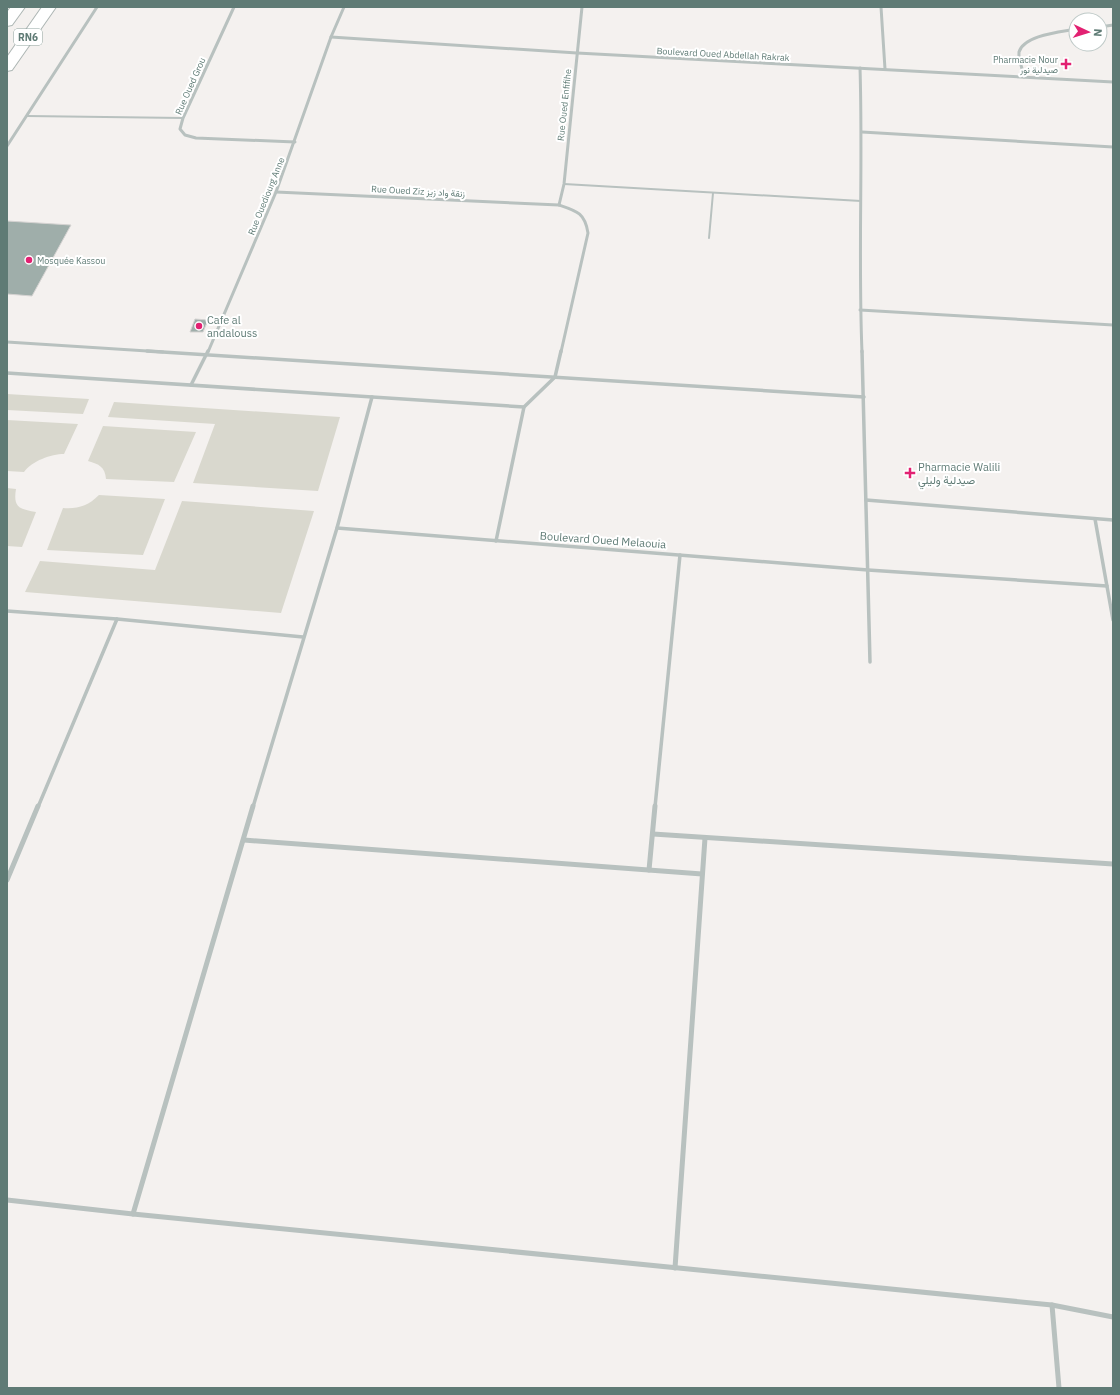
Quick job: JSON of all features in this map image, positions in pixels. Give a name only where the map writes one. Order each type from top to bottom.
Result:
[{"type":"main road","name":"RN6","points":[[7,22],[18,7]]},
{"type":"main road","name":"RN6","points":[[7,67],[49,7]]},
{"type":"street","points":[[7,146],[97,7]]},
{"type":"street","name":"Rue Oued Grou","points":[[234,7],[183,118],[180,129],[182,134],[188,137],[199,138],[295,142]]},
{"type":"street","name":"Rue Ouediourg Anne","points":[[191,385],[207,354],[276,192],[344,7]]},
{"type":"street","name":"Rue Oued Enfifihe","points":[[559,205],[564,184],[582,7]]},
{"type":"street","points":[[881,7],[884,69]]},
{"type":"street","points":[[1024,78],[1019,54],[1020,48],[1031,38],[1068,31]]},
{"type":"street","name":"Boulevard Oued Abdellah Rakrak","points":[[332,37],[577,53],[1113,82]]},
{"type":"street","points":[[860,68],[862,132],[860,201],[860,310],[864,397],[870,662]]},
{"type":"street","points":[[862,132],[1113,147]]},
{"type":"street","name":"Rue Oued Ziz زنقة واد زيز","points":[[276,192],[559,205],[581,213],[587,221],[588,233],[555,377]]},
{"type":"street","points":[[860,310],[1113,325]]},
{"type":"street","points":[[7,342],[864,397]]},
{"type":"street","points":[[7,373],[524,406]]},
{"type":"street","points":[[496,541],[524,406],[555,377]]},
{"type":"street","points":[[133,1214],[303,638],[337,528],[372,397]]},
{"type":"street","points":[[866,500],[1113,520]]},
{"type":"street","points":[[1095,519],[1113,620]]},
{"type":"street","name":"Boulevard Oued Melaouia","points":[[337,528],[868,570],[1107,586]]},
{"type":"street","points":[[649,870],[680,555]]},
{"type":"street","points":[[7,611],[117,619],[303,638]]},
{"type":"street","points":[[7,880],[117,619]]},
{"type":"street","points":[[653,834],[1113,864]]},
{"type":"street","points":[[675,1268],[705,838]]},
{"type":"street","points":[[244,840],[702,874]]},
{"type":"street","points":[[7,1200],[133,1214],[1052,1305],[1113,1317]]},
{"type":"street","points":[[1052,1305],[1059,1388]]},
{"type":"lane","points":[[27,116],[183,118]]},
{"type":"lane","points":[[564,184],[860,201]]},
{"type":"lane","points":[[709,238],[713,193]]},
{"type":"shaded area","points":[[7,394],[89,399],[83,414],[7,410]]},
{"type":"shaded area","points":[[114,402],[340,417],[318,491],[193,483],[215,424],[108,417]]},
{"type":"shaded area","points":[[7,420],[78,424],[64,454],[53,455],[37,461],[24,472],[7,471]]},
{"type":"shaded area","points":[[103,426],[196,432],[174,482],[106,479],[101,467],[88,461]]},
{"type":"shaded area","points":[[7,488],[16,489],[15,500],[18,506],[25,510],[36,512],[22,547],[7,546]]},
{"type":"shaded area","points":[[99,495],[165,499],[143,555],[47,550],[63,508],[82,506],[91,502]]},
{"type":"shaded area","points":[[182,501],[314,511],[281,613],[25,592],[40,561],[155,570]]},
{"type":"building","name":"Mosquée Kassou","points":[[7,221],[71,225],[32,296],[7,294]]},
{"type":"building","name":"Cafe al andalouss","points":[[195,319],[208,320],[203,332],[190,332]]},
{"type":"place","name":"Pharmacie Nour صيدلية نور","points":[[1066,64]]},
{"type":"place","name":"Mosquée Kassou","points":[[29,260]]},
{"type":"place","name":"Cafe al andalouss","points":[[199,326]]},
{"type":"place","name":"Pharmacie Walili صيدلية وليلي","points":[[910,473]]}]
